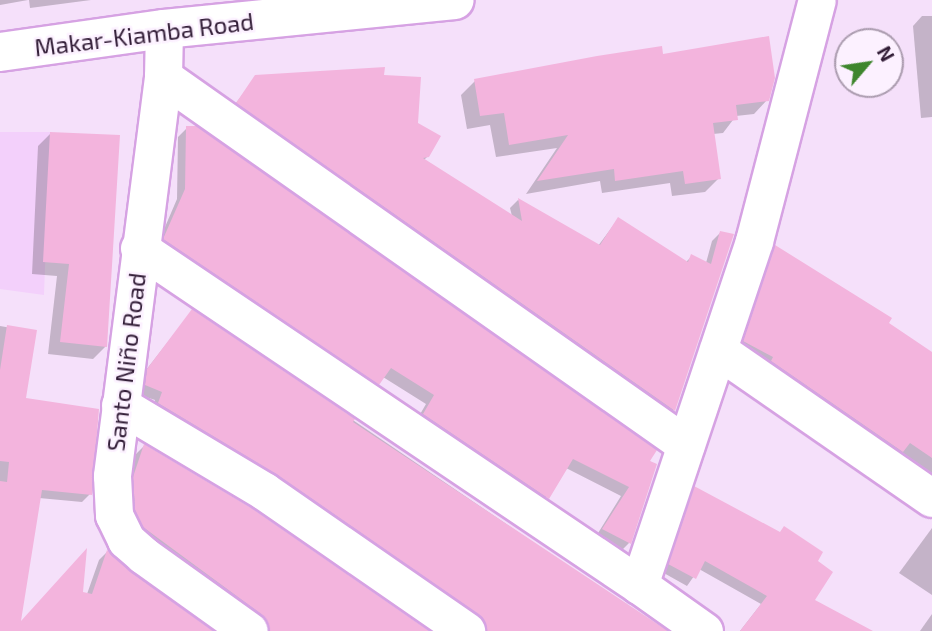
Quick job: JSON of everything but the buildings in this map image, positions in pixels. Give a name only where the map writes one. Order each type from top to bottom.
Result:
[{"type":"main road","name":"Makar-Kiamba Road","points":[[0,52],[313,8],[455,0]]},
{"type":"street","points":[[639,585],[754,241],[817,0]]},
{"type":"street","name":"Santo Niño Road","points":[[164,29],[163,76],[112,476],[114,515],[126,540],[249,631]]},
{"type":"street","points":[[163,76],[686,445]]},
{"type":"street","points":[[139,248],[704,631]]},
{"type":"street","points":[[718,350],[932,498]]},
{"type":"street","points":[[120,405],[264,491],[466,631]]},
{"type":"shaded area","points":[[0,132],[50,132],[44,295],[0,289]]}]
